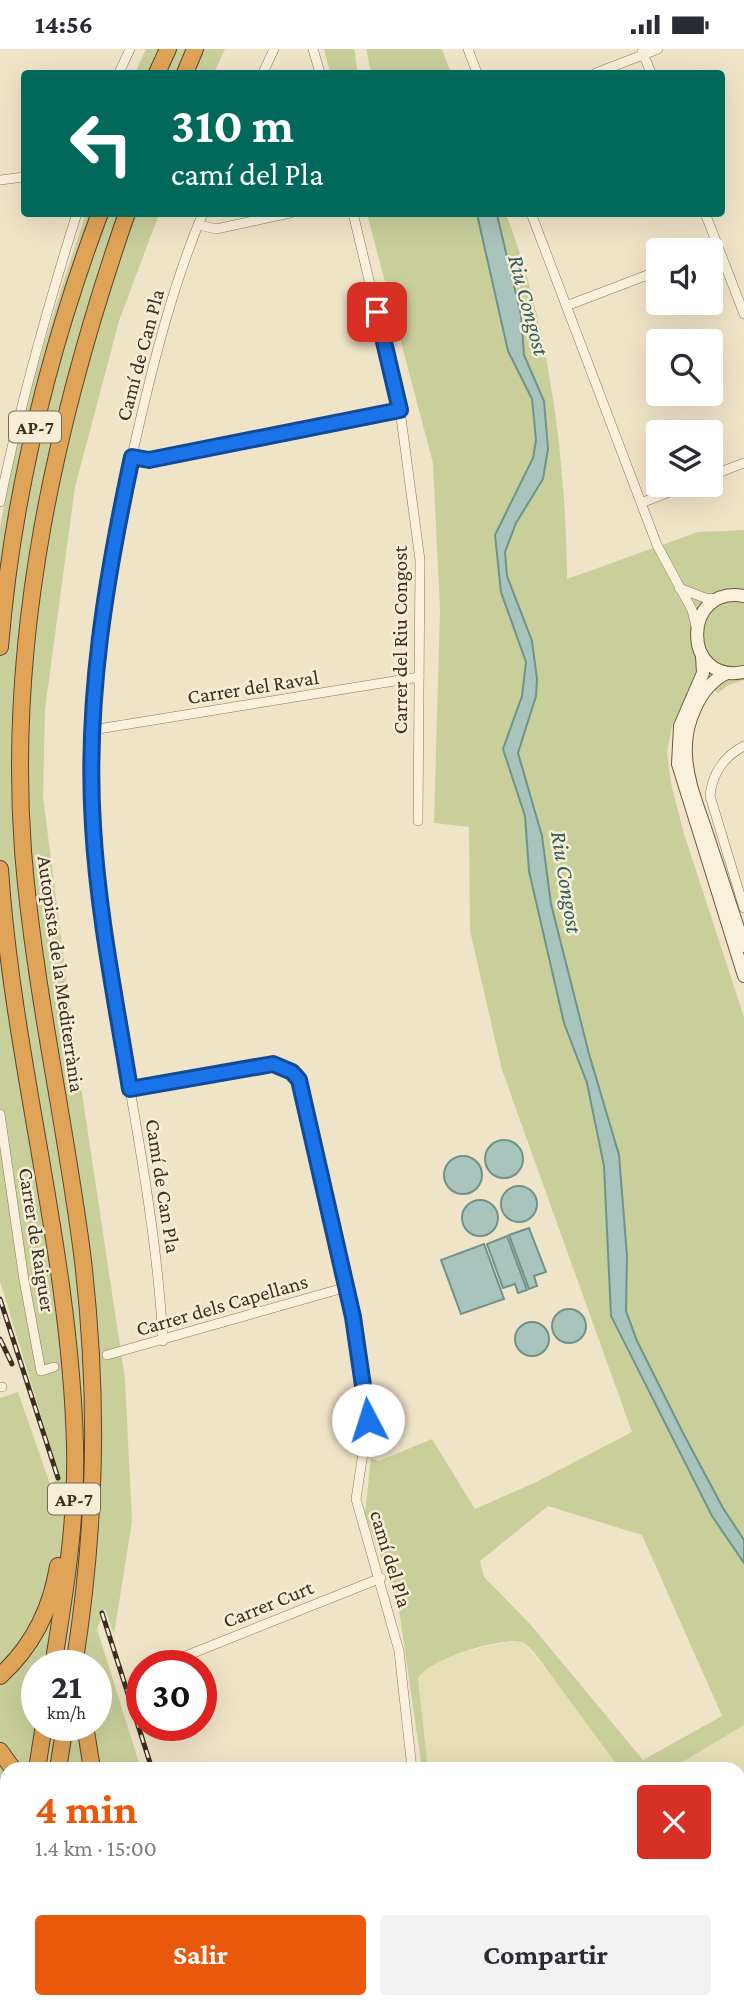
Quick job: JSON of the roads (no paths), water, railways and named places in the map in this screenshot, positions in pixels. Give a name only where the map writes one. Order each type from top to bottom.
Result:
[{"type":"highway","points":[[158,70],[167,49]]},
{"type":"highway","points":[[186,70],[195,49]]},
{"type":"highway","name":"AP-7","points":[[0,647],[12,546],[40,405],[99,217]]},
{"type":"highway","name":"Autopista de la Mediterrània","points":[[77,1650],[88,1577],[94,1452],[87,1313],[81,1250],[37,983],[23,849],[21,759],[25,668],[43,512],[66,412],[126,217]]},
{"type":"highway","name":"AP-7","points":[[0,869],[17,1023],[54,1234],[66,1332],[75,1444],[68,1560],[55,1650]]},
{"type":"highway","points":[[0,1676],[21,1656],[37,1632],[57,1571],[65,1502],[66,1332]]},
{"type":"highway","points":[[86,1650],[88,1577]]},
{"type":"highway","points":[[38,1762],[41,1741]]},
{"type":"highway","points":[[59,1762],[62,1741]]},
{"type":"highway","points":[[88,1741],[91,1762]]},
{"type":"street","points":[[120,70],[130,49]]},
{"type":"street","points":[[264,70],[274,49]]},
{"type":"street","points":[[313,49],[319,70]]},
{"type":"street","points":[[468,49],[477,70]]},
{"type":"street","points":[[603,70],[642,52],[659,49]]},
{"type":"street","points":[[642,52],[650,70]]},
{"type":"street","points":[[0,180],[21,177]]},
{"type":"street","points":[[0,502],[15,430],[43,323],[76,217]]},
{"type":"street","name":"Camí de Can Pla","points":[[163,1341],[156,1252],[94,853],[92,730],[108,567],[166,323],[202,217]]},
{"type":"street","points":[[199,225],[216,229],[272,217]]},
{"type":"street","name":"Carrer del Riu Congost","points":[[354,217],[400,410],[420,560],[418,821]]},
{"type":"street","points":[[533,217],[657,545],[696,619],[703,673],[680,726],[678,764],[744,976]]},
{"type":"street","points":[[706,217],[712,238]]},
{"type":"street","points":[[723,268],[744,314]]},
{"type":"street","points":[[566,306],[646,276]]},
{"type":"street","points":[[132,457],[149,460],[400,410]]},
{"type":"street","points":[[723,471],[744,463]]},
{"type":"street","points":[[640,503],[656,497]]},
{"type":"street","points":[[679,588],[705,598],[719,599],[742,595]]},
{"type":"street","points":[[696,631],[703,612],[719,599]]},
{"type":"street","points":[[702,656],[717,670],[727,673],[744,672]]},
{"type":"street","points":[[727,673],[710,684],[697,704],[688,729],[685,753],[690,783],[744,946]]},
{"type":"street","name":"Carrer del Raval","points":[[92,730],[419,677]]},
{"type":"street","points":[[744,747],[723,762],[713,781],[710,796],[744,908]]},
{"type":"street","name":"camí del Pla","points":[[130,1089],[273,1064],[292,1072],[299,1080],[347,1287],[368,1412],[356,1499],[360,1520],[381,1578],[399,1651],[411,1762]]},
{"type":"street","name":"Carrer de Raiguer","points":[[0,1114],[24,1280],[41,1371],[54,1367]]},
{"type":"street","name":"Carrer dels Capellans","points":[[107,1355],[347,1287]]},
{"type":"street","name":"Carrer Curt","points":[[201,1650],[381,1578]]},
{"type":"water","points":[[478,217],[497,217],[521,315],[524,355],[544,401],[548,449],[543,479],[516,523],[505,552],[507,576],[532,641],[537,679],[536,696],[518,753],[542,836],[551,904],[589,1054],[619,1155],[627,1256],[626,1311],[637,1341],[683,1433],[723,1508],[744,1540],[744,1563],[712,1516],[611,1316],[604,1166],[587,1083],[564,1023],[529,871],[525,816],[503,749],[522,696],[526,662],[501,592],[495,535],[533,458],[536,440],[532,399],[508,351]]},
{"type":"water","points":[[504,1140],[517,1146],[523,1159],[517,1172],[504,1178],[491,1172],[485,1159],[491,1146]]},
{"type":"water","points":[[463,1156],[476,1162],[482,1175],[476,1188],[463,1194],[450,1188],[444,1175],[450,1162]]},
{"type":"water","points":[[519,1186],[531,1192],[537,1204],[531,1216],[519,1222],[507,1216],[501,1204],[507,1192]]},
{"type":"water","points":[[480,1200],[492,1206],[498,1218],[492,1230],[480,1236],[468,1230],[462,1218],[468,1206]]},
{"type":"water","points":[[529,1228],[546,1272],[534,1276],[537,1286],[529,1289],[509,1235]]},
{"type":"water","points":[[507,1236],[527,1290],[518,1293],[515,1284],[503,1288],[487,1244]]},
{"type":"water","points":[[484,1244],[504,1299],[461,1314],[441,1260]]},
{"type":"water","points":[[569,1309],[581,1314],[586,1326],[581,1338],[569,1343],[557,1338],[552,1326],[557,1314]]},
{"type":"water","points":[[532,1322],[544,1327],[549,1339],[544,1351],[532,1356],[520,1351],[515,1339],[520,1327]]},
{"type":"tunnel","points":[[54,1367],[107,1355]]},
{"type":"railway","points":[[0,1299],[58,1478]]},
{"type":"railway","points":[[0,1339],[12,1364]]},
{"type":"railway","points":[[102,1613],[150,1762]]},
{"type":"water label","name":"Riu Congost","points":[[529,305]]},
{"type":"water label","name":"Riu Congost","points":[[567,882]]}]
